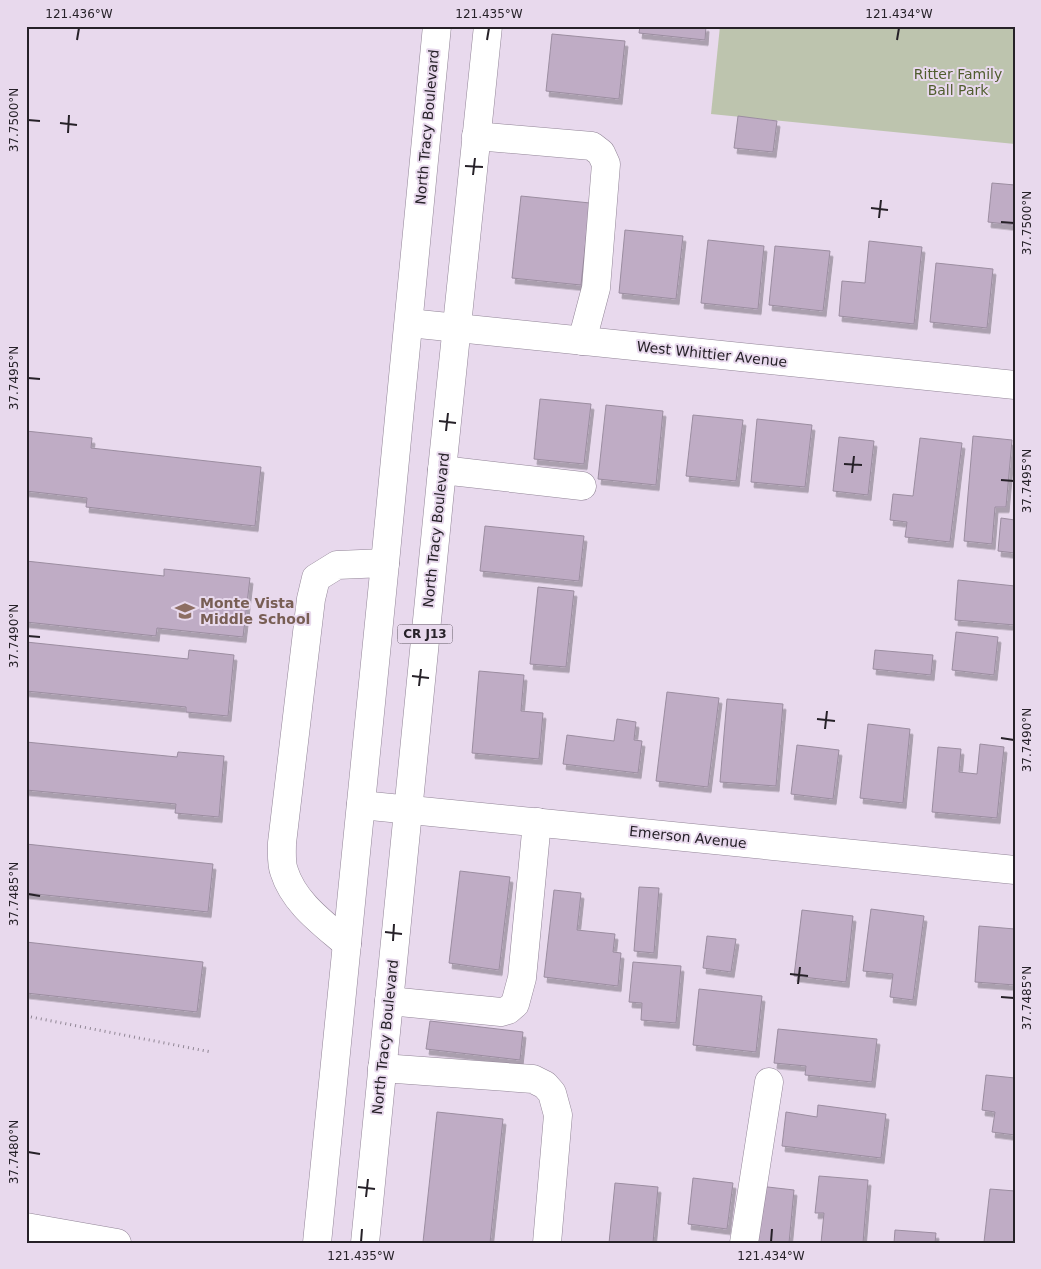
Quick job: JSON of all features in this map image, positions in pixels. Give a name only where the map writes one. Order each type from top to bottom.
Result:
[{"type":"main road","name":"North Tracy Boulevard","points":[[317,1243],[437,26]]},
{"type":"main road","name":"North Tracy Boulevard","points":[[365,1243],[488,26]]},
{"type":"main road","points":[[476,136],[592,146],[602,152],[606,164],[596,288],[582,341]]},
{"type":"main road","name":"West Whittier Avenue","points":[[409,323],[1015,386]]},
{"type":"main road","points":[[442,470],[582,486]]},
{"type":"main road","points":[[347,944],[307,910],[292,891],[283,870],[282,844],[310,599],[316,578],[337,565],[385,563]]},
{"type":"main road","name":"Emerson Avenue","points":[[361,805],[1015,870]]},
{"type":"main road","points":[[389,1001],[501,1012],[508,1010],[515,1004],[522,978],[537,822]]},
{"type":"main road","points":[[382,1068],[533,1079],[545,1084],[552,1093],[558,1115],[547,1243]]},
{"type":"main road","points":[[744,1243],[769,1082]]},
{"type":"main road","points":[[26,1227],[117,1243]]},
{"type":"path","points":[[26,1016],[211,1052]]},
{"type":"green space","name":"Ritter Family Ball Park","points":[[720,26],[1015,26],[1015,144],[711,114]]},
{"type":"building","points":[[640,26],[706,26],[705,40],[639,33]]},
{"type":"building","points":[[552,34],[625,41],[619,99],[546,91]]},
{"type":"building","points":[[738,116],[777,121],[773,152],[734,148]]},
{"type":"building","points":[[992,183],[1015,185],[1015,225],[988,222]]},
{"type":"building","points":[[521,196],[590,203],[581,285],[512,278]]},
{"type":"building","points":[[625,230],[683,236],[676,299],[619,293]]},
{"type":"building","points":[[708,240],[764,246],[758,309],[701,303]]},
{"type":"building","points":[[869,241],[922,247],[914,324],[839,316],[842,281],[865,283]]},
{"type":"building","points":[[775,246],[830,251],[823,311],[769,305]]},
{"type":"building","points":[[936,263],[993,269],[987,328],[930,322]]},
{"type":"building","points":[[540,399],[591,404],[584,464],[534,459]]},
{"type":"building","points":[[606,405],[663,411],[656,485],[598,479]]},
{"type":"building","points":[[693,415],[743,420],[736,481],[686,476]]},
{"type":"building","points":[[757,419],[812,425],[805,487],[751,482]]},
{"type":"building","points":[[26,431],[92,438],[91,448],[261,467],[255,526],[86,507],[87,498],[26,491]]},
{"type":"building","points":[[973,436],[1012,440],[1006,507],[995,507],[992,544],[964,541]]},
{"type":"building","points":[[839,437],[874,441],[868,495],[833,491]]},
{"type":"building","points":[[920,438],[962,443],[950,542],[905,537],[907,522],[890,520],[893,494],[913,496]]},
{"type":"building","points":[[1001,518],[1015,520],[1015,553],[998,551]]},
{"type":"building","points":[[485,526],[584,536],[579,581],[480,571]]},
{"type":"building","points":[[26,561],[164,576],[164,569],[250,578],[243,637],[157,628],[156,636],[26,622]]},
{"type":"building","points":[[958,580],[1015,586],[1015,625],[955,620]]},
{"type":"building","points":[[538,587],[574,591],[566,667],[530,664]]},
{"type":"building","points":[[956,632],[998,637],[994,675],[952,670]]},
{"type":"building","points":[[26,642],[188,659],[189,650],[234,655],[228,716],[186,712],[186,707],[26,691]]},
{"type":"building","points":[[875,650],[933,655],[931,675],[873,669]]},
{"type":"building","points":[[479,671],[524,675],[521,711],[543,713],[539,759],[472,753]]},
{"type":"building","points":[[667,692],[719,698],[708,787],[656,781]]},
{"type":"building","points":[[727,699],[783,704],[776,786],[720,782]]},
{"type":"building","points":[[617,719],[636,722],[634,740],[642,741],[638,773],[563,764],[567,735],[614,741]]},
{"type":"building","points":[[868,724],[910,729],[903,803],[860,798]]},
{"type":"building","points":[[26,742],[177,757],[178,752],[224,756],[219,817],[175,813],[176,804],[26,790]]},
{"type":"building","points":[[980,744],[1004,747],[997,818],[932,812],[938,747],[961,749],[959,772],[977,774]]},
{"type":"building","points":[[797,745],[839,750],[833,799],[791,794]]},
{"type":"building","points":[[26,844],[213,864],[208,912],[26,893]]},
{"type":"building","points":[[460,871],[510,877],[499,970],[449,963]]},
{"type":"building","points":[[639,887],[659,888],[654,953],[634,951]]},
{"type":"building","points":[[554,890],[581,893],[577,930],[615,934],[613,952],[621,953],[618,986],[544,977]]},
{"type":"building","points":[[871,909],[924,916],[913,1000],[890,997],[893,974],[863,971]]},
{"type":"building","points":[[802,910],[853,916],[846,982],[794,976]]},
{"type":"building","points":[[979,926],[1015,929],[1015,985],[975,982]]},
{"type":"building","points":[[707,936],[736,939],[731,972],[703,968]]},
{"type":"building","points":[[26,942],[203,962],[197,1012],[26,993]]},
{"type":"building","points":[[633,962],[681,966],[676,1023],[641,1020],[642,1003],[629,1002]]},
{"type":"building","points":[[699,989],[762,996],[756,1052],[693,1045]]},
{"type":"building","points":[[430,1021],[523,1032],[520,1060],[426,1049]]},
{"type":"building","points":[[778,1029],[877,1039],[872,1082],[805,1075],[806,1066],[774,1063]]},
{"type":"building","points":[[986,1075],[1015,1078],[1015,1135],[992,1132],[995,1112],[982,1110]]},
{"type":"building","points":[[818,1105],[886,1114],[881,1158],[782,1146],[786,1112],[817,1117]]},
{"type":"building","points":[[437,1112],[503,1119],[490,1243],[423,1242]]},
{"type":"building","points":[[819,1176],[868,1180],[863,1243],[821,1243],[824,1213],[815,1213]]},
{"type":"building","points":[[693,1178],[733,1183],[727,1229],[688,1224]]},
{"type":"building","points":[[615,1183],[658,1187],[653,1243],[609,1243]]},
{"type":"building","points":[[759,1186],[794,1190],[789,1243],[754,1243]]},
{"type":"building","points":[[990,1189],[1015,1191],[1015,1243],[984,1242]]},
{"type":"building","points":[[895,1230],[936,1233],[935,1243],[894,1243]]},
{"type":"place","name":"Monte Vista Middle School","points":[[185,611]]}]
